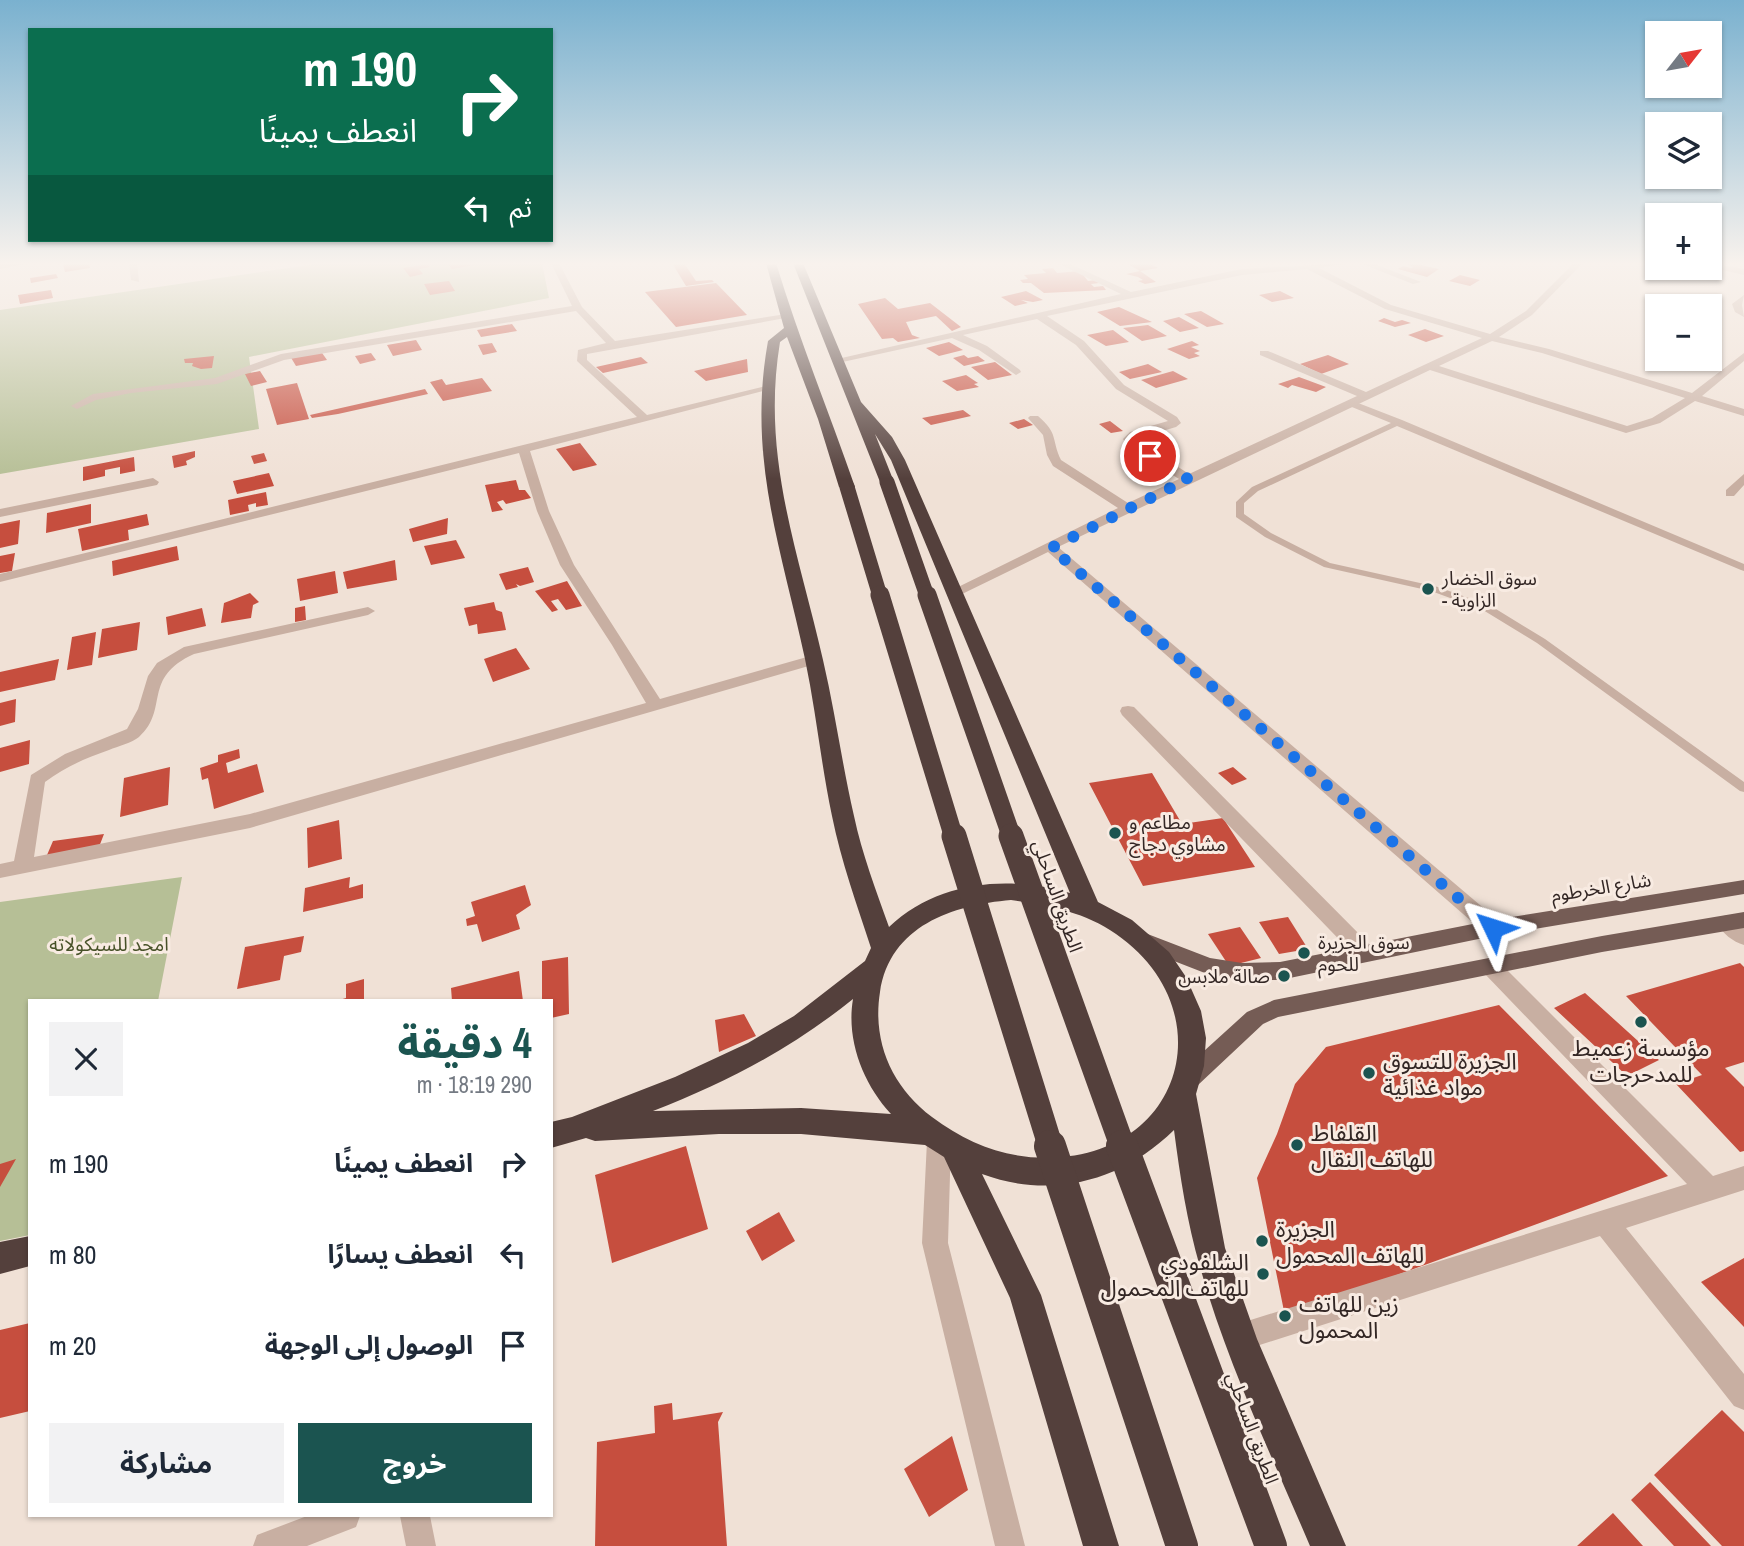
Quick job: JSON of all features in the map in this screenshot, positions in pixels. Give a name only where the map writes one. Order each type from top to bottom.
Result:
[{"type":"highway","points":[[779,335],[774,341],[766,389],[768,436],[778,503],[790,567],[814,660],[848,837],[879,958],[863,999],[863,1034],[874,1068],[895,1102],[940,1141],[1025,1295],[1101,1546]]},
{"type":"highway","points":[[793,335],[825,419],[847,487],[1023,1063],[1182,1546]]},
{"type":"highway","name":"الطريق الساحلي","points":[[828,335],[887,482],[1086,1049],[1271,1546]]},
{"type":"highway","points":[[855,403],[887,440],[898,460],[956,592],[1020,752],[1088,906]]},
{"type":"highway","points":[[561,1132],[685,1086],[757,1051],[803,1024],[879,958],[908,924],[939,906],[974,895],[1011,891],[1088,906],[1115,920],[1139,938],[1167,967],[1186,1002],[1194,1040],[1186,1087],[1198,1185],[1216,1268],[1241,1337],[1328,1546]]},
{"type":"highway","points":[[561,1132],[700,1121],[788,1119],[876,1124],[940,1141],[1000,1167],[1046,1172],[1091,1166],[1130,1151],[1162,1126],[1186,1087]]},
{"type":"highway","points":[[0,1258],[28,1251]]},
{"type":"main road","name":"شارع الخرطوم","points":[[1139,938],[1196,964],[1230,972],[1280,971],[1493,928],[1744,887]]},
{"type":"main road","points":[[1186,1087],[1255,1018],[1274,1009],[1602,944],[1735,921]]},
{"type":"street","points":[[77,406],[93,397],[217,381],[281,357],[403,335]]},
{"type":"street","points":[[604,335],[613,344]]},
{"type":"street","points":[[645,419],[582,361],[582,352],[613,344],[687,335]]},
{"type":"street","points":[[838,360],[953,335]]},
{"type":"street","points":[[954,335],[983,348],[1016,372]]},
{"type":"street","points":[[1068,335],[1080,343],[1120,387],[1173,419],[1175,423],[1172,425],[1134,434],[1129,439],[1132,444],[1188,479]]},
{"type":"street","points":[[1482,335],[1545,351],[1744,413]]},
{"type":"street","points":[[956,592],[1188,479],[1495,335]]},
{"type":"street","points":[[1264,353],[1368,397]]},
{"type":"street","points":[[1431,367],[1626,430],[1640,427],[1696,398],[1744,356]]},
{"type":"street","points":[[0,578],[766,389]]},
{"type":"street","points":[[1034,418],[1046,430],[1050,439],[1051,456],[1056,463],[1129,509]]},
{"type":"street","points":[[523,448],[532,469],[543,511],[567,565],[620,645],[654,704]]},
{"type":"street","points":[[1730,493],[1744,478]]},
{"type":"street","points":[[0,513],[153,482]]},
{"type":"street","points":[[1051,548],[1493,928]]},
{"type":"street","points":[[23,867],[37,779],[47,770],[67,760],[133,733],[140,723],[157,670],[169,660],[189,650],[368,611]]},
{"type":"street","points":[[0,871],[209,831],[271,815],[814,660]]},
{"type":"street","points":[[1128,711],[1365,953]]},
{"type":"street","points":[[1735,921],[1744,936]]},
{"type":"street","points":[[1491,967],[1708,1188]]},
{"type":"street","points":[[940,1141],[935,1243],[1010,1546]]},
{"type":"street","points":[[1241,1337],[1744,1178]]},
{"type":"street","points":[[1606,1223],[1744,1396]]},
{"type":"street","points":[[268,1546],[342,1517]]},
{"type":"street","points":[[415,1517],[421,1546]]},
{"type":"lane","points":[[1350,403],[1744,568]]},
{"type":"lane","points":[[1399,422],[1255,489],[1240,502],[1239,515],[1268,535],[1326,565],[1434,589],[1487,608],[1541,641],[1744,788]]},
{"type":"green space","points":[[0,335],[360,335],[249,357],[259,429],[0,474]]},
{"type":"green space","name":"امجد للسيكولاته","points":[[182,877],[158,999],[28,999],[28,1235],[0,1241],[0,902]]},
{"type":"building","points":[[879,335],[912,335],[920,338],[898,342],[893,338],[882,339]]},
{"type":"building","points":[[1087,335],[1120,335],[1129,342],[1106,346]]},
{"type":"building","points":[[1133,335],[1167,336],[1142,341]]},
{"type":"building","points":[[1408,335],[1444,336],[1426,342]]},
{"type":"building","points":[[416,340],[422,350],[393,356],[387,345]]},
{"type":"building","points":[[1192,341],[1199,345],[1191,347],[1200,351],[1194,353],[1200,356],[1189,359],[1167,349]]},
{"type":"building","points":[[949,342],[963,350],[939,356],[926,348]]},
{"type":"building","points":[[492,343],[497,352],[483,355],[478,345]]},
{"type":"building","points":[[320,350],[327,360],[296,366],[290,356]]},
{"type":"building","points":[[371,353],[376,360],[360,364],[355,356]]},
{"type":"building","points":[[964,355],[968,358],[978,356],[985,361],[964,366],[953,358]]},
{"type":"building","points":[[1328,355],[1349,364],[1321,374],[1300,364]]},
{"type":"building","points":[[214,356],[212,368],[201,369],[192,366],[193,363],[185,363],[184,359]]},
{"type":"building","points":[[641,357],[648,363],[603,373],[596,367]]},
{"type":"building","points":[[747,359],[748,372],[706,381],[694,371]]},
{"type":"building","points":[[995,362],[1012,375],[988,380],[971,367]]},
{"type":"building","points":[[1148,364],[1162,372],[1130,379],[1119,372]]},
{"type":"building","points":[[260,371],[267,382],[251,386],[245,374]]},
{"type":"building","points":[[1173,371],[1188,379],[1156,388],[1141,380]]},
{"type":"building","points":[[966,375],[978,383],[974,384],[979,387],[957,391],[942,381]]},
{"type":"building","points":[[1299,377],[1326,387],[1316,392],[1278,384]]},
{"type":"building","points":[[482,378],[492,391],[443,401],[430,382],[442,379],[446,385]]},
{"type":"building","points":[[297,383],[309,419],[277,425],[266,389]]},
{"type":"building","points":[[425,389],[428,394],[338,414],[312,418],[310,415]]},
{"type":"building","points":[[963,410],[971,416],[931,425],[922,418]]},
{"type":"building","points":[[1024,419],[1033,425],[1018,429],[1009,423]]},
{"type":"building","points":[[1110,421],[1123,431],[1111,433],[1099,424]]},
{"type":"building","points":[[580,443],[597,465],[573,471],[556,449]]},
{"type":"building","points":[[195,451],[195,457],[186,461],[187,465],[174,468],[172,456]]},
{"type":"building","points":[[264,453],[267,461],[254,464],[251,456]]},
{"type":"building","points":[[134,457],[135,471],[120,474],[120,467],[105,470],[105,476],[83,481],[83,467]]},
{"type":"building","points":[[269,473],[274,486],[237,494],[233,481]]},
{"type":"building","points":[[516,480],[519,490],[525,490],[531,498],[506,504],[503,500],[497,502],[503,510],[492,512],[485,485]]},
{"type":"building","points":[[266,492],[268,505],[248,505],[249,511],[230,515],[228,500]]},
{"type":"building","points":[[91,504],[91,523],[46,533],[47,513]]},
{"type":"building","points":[[147,514],[149,525],[128,530],[129,540],[82,551],[78,529]]},
{"type":"building","points":[[448,518],[447,534],[413,542],[409,529]]},
{"type":"building","points":[[20,520],[18,544],[0,548],[0,524]]},
{"type":"building","points":[[456,540],[465,558],[431,565],[424,546]]},
{"type":"building","points":[[177,546],[179,560],[113,576],[112,561]]},
{"type":"building","points":[[15,553],[12,571],[0,573],[0,556]]},
{"type":"building","points":[[395,560],[397,580],[347,589],[343,572]]},
{"type":"building","points":[[528,567],[534,582],[520,586],[516,584],[518,587],[506,590],[499,574]]},
{"type":"building","points":[[335,571],[338,593],[300,601],[297,579]]},
{"type":"building","points":[[567,581],[582,606],[566,610],[558,599],[551,601],[558,610],[552,612],[535,591]]},
{"type":"building","points":[[250,593],[259,602],[253,605],[251,618],[221,623],[224,603]]},
{"type":"building","points":[[494,602],[496,610],[502,612],[506,630],[478,634],[477,624],[469,626],[464,608]]},
{"type":"building","points":[[305,606],[306,620],[295,622],[295,608]]},
{"type":"building","points":[[202,608],[206,626],[168,635],[166,617]]},
{"type":"building","points":[[140,622],[137,650],[98,658],[102,629]]},
{"type":"building","points":[[96,632],[92,665],[67,670],[72,637]]},
{"type":"building","points":[[516,648],[530,669],[493,682],[484,659]]},
{"type":"building","points":[[59,659],[55,680],[0,692],[0,672]]},
{"type":"building","points":[[16,699],[15,722],[0,726],[0,703]]},
{"type":"building","points":[[30,740],[29,764],[0,772],[0,748]]},
{"type":"building","points":[[239,749],[240,758],[226,763],[228,773],[257,764],[264,792],[214,809],[208,778],[202,780],[200,768],[218,762],[218,755]]},
{"type":"building","points":[[170,767],[168,805],[120,817],[124,778]]},
{"type":"building","points":[[1233,767],[1247,779],[1232,785],[1218,773]]},
{"type":"building","points":[[1152,773],[1182,824],[1223,818],[1255,867],[1143,886],[1089,783]]},
{"type":"building","points":[[339,820],[342,859],[308,868],[307,828]]},
{"type":"building","points":[[104,834],[99,847],[47,855],[53,841]]},
{"type":"building","points":[[350,877],[349,888],[363,884],[363,898],[303,912],[305,888]]},
{"type":"building","points":[[525,885],[531,905],[516,915],[520,929],[482,942],[477,924],[467,926],[466,919],[475,916],[471,902]]},
{"type":"building","points":[[1288,917],[1308,949],[1279,954],[1259,922]]},
{"type":"building","points":[[1240,927],[1261,958],[1229,966],[1208,934]]},
{"type":"building","points":[[304,936],[301,952],[284,956],[280,980],[237,989],[245,947]]},
{"type":"building","points":[[568,957],[569,1014],[553,1018],[553,999],[542,999],[542,961]]},
{"type":"building","points":[[1740,963],[1744,967],[1744,1062],[1725,1068],[1744,1087],[1744,1151],[1740,1152],[1676,1084],[1702,1075],[1626,996]]},
{"type":"building","points":[[519,971],[523,999],[452,999],[451,988]]},
{"type":"building","points":[[364,979],[364,999],[343,999],[346,998],[346,984]]},
{"type":"building","points":[[1585,993],[1659,1060],[1627,1076],[1554,1008]]},
{"type":"building","points":[[1499,1005],[1668,1176],[1285,1316],[1257,1178],[1295,1084],[1326,1047]]},
{"type":"building","points":[[744,1014],[756,1036],[719,1052],[715,1020]]},
{"type":"building","points":[[686,1146],[708,1229],[612,1263],[595,1175]]},
{"type":"building","points":[[16,1159],[0,1187],[0,1164]]},
{"type":"building","points":[[779,1212],[795,1241],[762,1261],[746,1231]]},
{"type":"building","points":[[1744,1258],[1744,1327],[1701,1282]]},
{"type":"building","points":[[28,1323],[28,1411],[0,1418],[0,1330]]},
{"type":"building","points":[[672,1403],[673,1420],[723,1412],[718,1422],[727,1546],[595,1546],[597,1442],[655,1433],[654,1406]]},
{"type":"building","points":[[1722,1410],[1744,1432],[1744,1546],[1722,1546],[1654,1475]]},
{"type":"building","points":[[952,1436],[968,1490],[929,1517],[904,1469]]},
{"type":"building","points":[[1650,1482],[1711,1546],[1674,1546],[1631,1500]]},
{"type":"building","points":[[1613,1513],[1643,1546],[1577,1546]]},
{"type":"place","name":"سوق الخضار - الزاوية","points":[[1428,589]]},
{"type":"place","name":"مطاعم و مشاوي دجاج","points":[[1115,833]]},
{"type":"place","name":"سوق الجزيرة للحوم","points":[[1304,953]]},
{"type":"place","name":"صالة ملابس","points":[[1284,976]]},
{"type":"place","name":"مؤسسة زعميط للمدحرجات","points":[[1641,1022]]},
{"type":"place","name":"الجزيرة للتسوق مواد غذائية","points":[[1369,1073]]},
{"type":"place","name":"القلفاط للهاتف النقال","points":[[1297,1145]]},
{"type":"place","name":"الجزيرة للهاتف المحمول","points":[[1262,1241]]},
{"type":"place","name":"الشلفودي للهاتف المحمول","points":[[1263,1274]]},
{"type":"place","name":"زين للهاتف المحمول","points":[[1285,1316]]},
{"type":"route","points":[[1150,456],[1188,479],[1051,548],[1493,928]]}]
